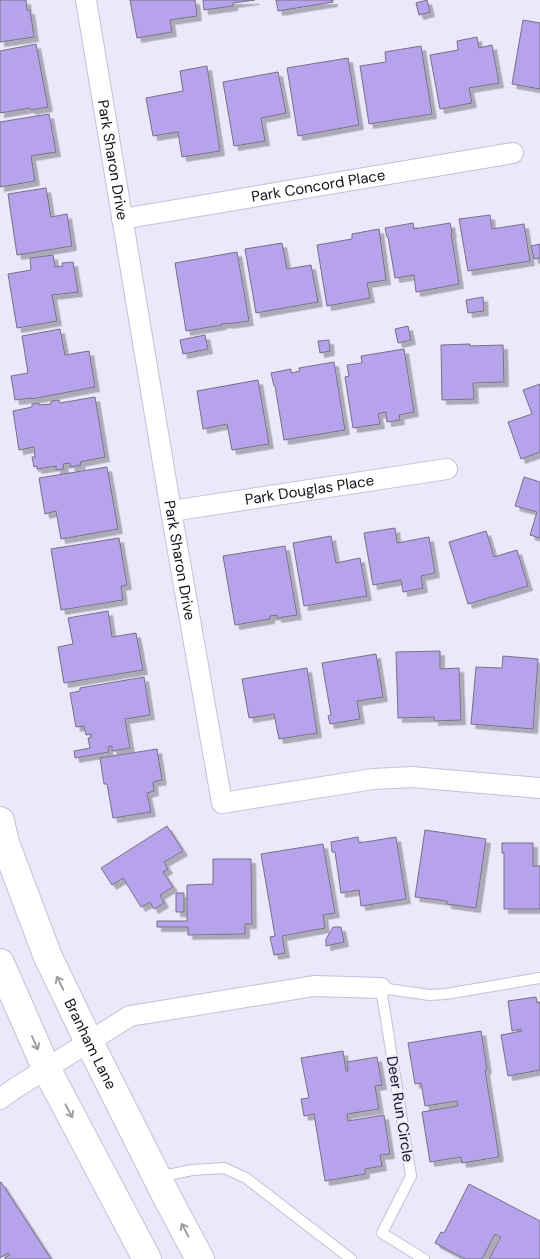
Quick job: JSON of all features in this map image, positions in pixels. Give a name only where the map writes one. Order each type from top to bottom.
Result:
[{"type":"main road","name":"Branham Lane","points":[[0,821],[5,843],[48,957],[89,1042],[200,1259]]},
{"type":"main road","points":[[0,963],[46,1068],[147,1259]]},
{"type":"street","name":"Park Sharon Drive","points":[[86,0],[171,511],[222,803],[372,779],[412,777],[540,788]]},
{"type":"street","name":"Park Concord Place","points":[[122,219],[513,153]]},
{"type":"street","name":"Park Douglas Place","points":[[171,511],[447,470]]},
{"type":"street","points":[[0,1099],[130,1016],[314,986],[381,988]]},
{"type":"lane","points":[[381,988],[429,995],[446,994],[540,978]]},
{"type":"lane","name":"Deer Run Circle","points":[[381,988],[411,1176],[382,1233],[424,1259]]},
{"type":"lane","points":[[157,1177],[192,1170],[224,1168],[246,1178],[351,1259]]},
{"type":"building","points":[[0,0],[26,0],[27,10],[30,10],[34,37],[0,42]]},
{"type":"building","points":[[130,0],[195,0],[197,16],[170,20],[172,32],[137,38]]},
{"type":"building","points":[[203,0],[255,0],[233,3],[233,6],[204,10]]},
{"type":"building","points":[[276,0],[333,0],[333,2],[278,11]]},
{"type":"building","points":[[427,0],[430,12],[419,15],[416,3]]},
{"type":"building","points":[[523,20],[540,23],[540,89],[512,84]]},
{"type":"building","points":[[477,37],[479,48],[492,45],[499,83],[469,88],[472,103],[440,109],[430,55],[458,50],[457,41]]},
{"type":"building","points":[[36,44],[48,107],[0,113],[0,51]]},
{"type":"building","points":[[421,46],[432,114],[369,124],[360,66],[386,62],[385,52]]},
{"type":"building","points":[[348,58],[359,125],[298,136],[287,68]]},
{"type":"building","points":[[207,66],[220,151],[182,157],[178,132],[153,136],[146,98],[183,91],[180,71]]},
{"type":"building","points":[[278,72],[286,113],[261,118],[265,141],[234,146],[223,82]]},
{"type":"building","points":[[49,114],[56,152],[31,156],[35,181],[0,187],[0,122]]},
{"type":"building","points":[[46,188],[51,217],[67,214],[72,246],[17,255],[8,194]]},
{"type":"building","points":[[490,215],[492,229],[524,224],[530,261],[468,271],[459,219]]},
{"type":"building","points":[[413,223],[414,229],[450,223],[459,284],[416,292],[414,275],[395,278],[385,228]]},
{"type":"building","points":[[379,229],[386,280],[367,283],[370,298],[327,306],[317,245],[352,239],[352,234]]},
{"type":"building","points":[[282,243],[287,269],[311,265],[318,302],[256,313],[245,249]]},
{"type":"building","points":[[540,244],[540,258],[534,259],[531,246]]},
{"type":"building","points":[[237,252],[249,321],[186,331],[175,263]]},
{"type":"building","points":[[53,255],[55,267],[63,266],[62,263],[73,262],[78,292],[52,295],[57,321],[17,328],[8,274],[31,270],[30,258]]},
{"type":"building","points":[[483,297],[484,311],[468,313],[466,300]]},
{"type":"building","points":[[408,326],[411,340],[398,343],[395,329]]},
{"type":"building","points":[[60,329],[65,355],[89,351],[95,387],[32,399],[15,400],[11,376],[28,373],[22,336]]},
{"type":"building","points":[[205,335],[208,349],[183,354],[180,340]]},
{"type":"building","points":[[329,340],[330,351],[320,353],[318,341]]},
{"type":"building","points":[[470,344],[470,346],[503,345],[504,382],[473,383],[474,399],[442,400],[441,345]]},
{"type":"building","points":[[404,349],[414,412],[399,415],[400,420],[387,422],[386,412],[378,414],[380,424],[353,428],[345,377],[349,376],[347,365],[362,363],[361,356]]},
{"type":"building","points":[[334,362],[345,430],[284,440],[271,373],[291,369],[291,373],[300,371],[299,368]]},
{"type":"building","points":[[258,380],[269,444],[232,450],[227,424],[203,429],[197,391]]},
{"type":"building","points":[[540,384],[540,452],[521,459],[508,422],[532,414],[523,390]]},
{"type":"building","points":[[95,397],[105,457],[80,462],[81,465],[71,467],[70,463],[63,464],[64,469],[56,470],[56,466],[37,469],[37,466],[34,467],[32,457],[35,457],[34,447],[19,450],[13,411],[32,407],[32,404],[51,404],[51,401],[59,400],[60,403]]},
{"type":"building","points":[[107,467],[118,529],[61,539],[56,511],[45,514],[39,478]]},
{"type":"building","points":[[524,477],[540,482],[540,538],[530,535],[537,512],[515,506]]},
{"type":"building","points":[[395,528],[397,543],[429,537],[435,573],[421,576],[423,588],[403,592],[401,580],[373,585],[364,533]]},
{"type":"building","points":[[486,531],[494,557],[517,550],[528,586],[468,604],[449,542]]},
{"type":"building","points":[[331,536],[336,563],[360,558],[367,596],[304,606],[293,543]]},
{"type":"building","points":[[119,538],[127,585],[121,586],[123,600],[61,610],[51,549]]},
{"type":"building","points":[[285,546],[297,615],[277,618],[277,615],[270,616],[270,619],[235,625],[223,556]]},
{"type":"building","points":[[108,611],[112,637],[136,633],[143,670],[64,683],[58,647],[73,644],[68,618]]},
{"type":"building","points":[[440,651],[440,669],[459,668],[461,720],[434,721],[434,717],[398,718],[396,652]]},
{"type":"building","points":[[376,654],[383,697],[357,701],[360,719],[330,724],[328,716],[331,715],[322,663]]},
{"type":"building","points":[[503,656],[538,659],[533,729],[471,724],[476,667],[502,668]]},
{"type":"building","points":[[307,668],[317,733],[279,739],[274,714],[249,718],[242,679]]},
{"type":"building","points":[[144,677],[150,715],[125,719],[130,748],[112,751],[112,746],[108,747],[109,752],[75,758],[74,751],[90,748],[88,738],[91,738],[91,734],[86,735],[84,726],[76,727],[70,693],[80,691],[80,688]]},
{"type":"building","points":[[157,749],[162,780],[153,782],[154,791],[147,793],[151,812],[113,818],[107,784],[104,784],[100,758]]},
{"type":"building","points":[[167,826],[183,851],[164,862],[168,869],[163,872],[173,887],[160,895],[164,903],[154,909],[150,902],[141,907],[123,878],[112,885],[101,868]]},
{"type":"building","points":[[425,830],[486,839],[476,908],[447,904],[447,901],[415,897]]},
{"type":"building","points":[[358,837],[359,843],[396,837],[406,899],[361,906],[359,890],[341,893],[335,852],[332,852],[331,842]]},
{"type":"building","points":[[502,843],[533,843],[533,866],[540,866],[540,909],[504,909],[504,853],[502,853]]},
{"type":"building","points":[[323,844],[335,913],[323,915],[325,928],[282,936],[285,953],[274,955],[270,937],[275,936],[261,854]]},
{"type":"building","points":[[213,859],[251,859],[252,924],[245,924],[245,934],[188,935],[188,927],[157,927],[157,921],[187,921],[187,885],[213,884]]},
{"type":"building","points":[[176,893],[184,893],[184,912],[176,912]]},
{"type":"building","points":[[333,927],[341,927],[344,942],[326,946],[326,939]]},
{"type":"building","points":[[536,997],[537,1003],[540,1002],[540,1070],[508,1076],[501,1035],[522,1031],[521,1029],[512,1031],[508,1001]]},
{"type":"building","points":[[481,1031],[487,1069],[485,1070],[499,1157],[462,1163],[461,1157],[430,1162],[422,1112],[458,1106],[457,1101],[425,1106],[421,1083],[415,1084],[408,1043]]},
{"type":"building","points":[[343,1051],[346,1071],[348,1071],[347,1062],[377,1057],[382,1085],[375,1086],[379,1109],[347,1114],[348,1121],[384,1115],[390,1154],[380,1155],[382,1166],[365,1169],[365,1174],[325,1181],[314,1114],[304,1116],[301,1099],[309,1098],[301,1058]]},
{"type":"building","points":[[1,1182],[51,1259],[6,1259],[10,1255],[8,1253],[0,1258]]},
{"type":"building","points":[[469,1184],[540,1221],[540,1259],[489,1259],[501,1237],[495,1234],[482,1259],[465,1259],[435,1243],[441,1232],[444,1233]]}]
